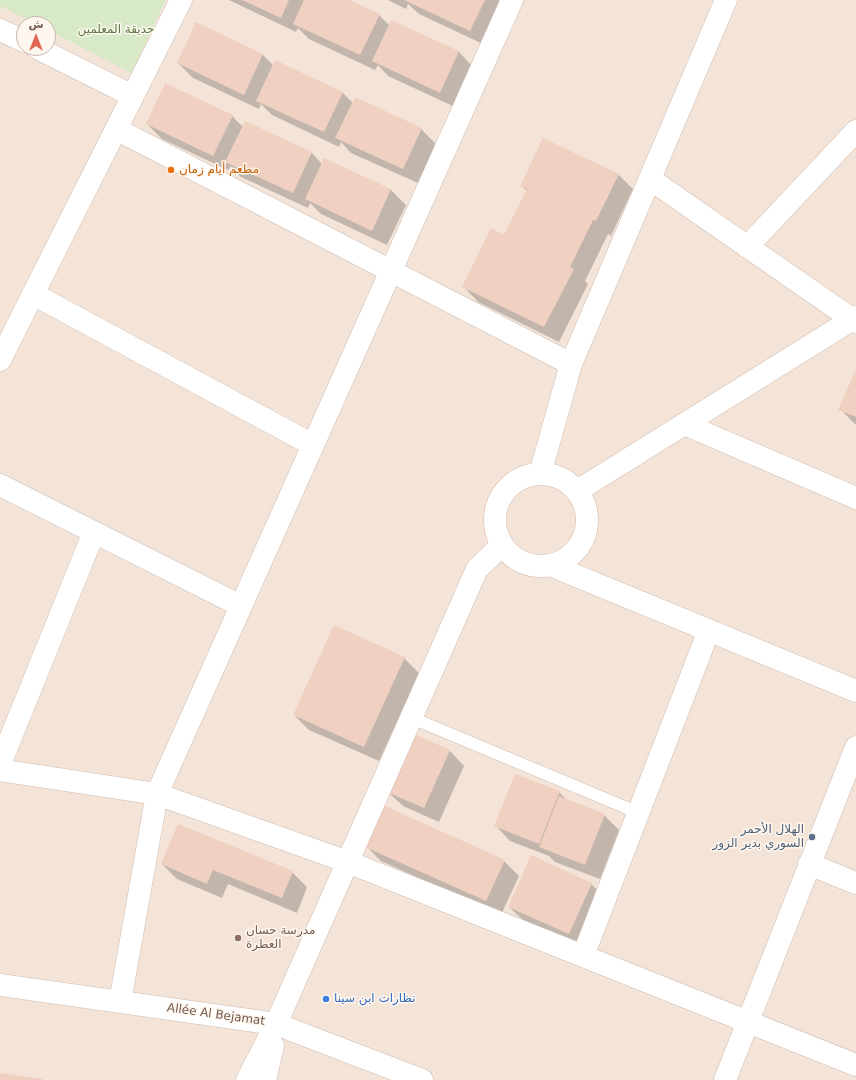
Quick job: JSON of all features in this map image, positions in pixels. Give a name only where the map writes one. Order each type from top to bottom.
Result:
[{"type":"street","points":[[0,360],[181,0]]},
{"type":"street","points":[[120,1002],[157,794],[512,0]]},
{"type":"street","points":[[540,474],[571,364],[726,0]]},
{"type":"street","points":[[0,30],[16,38]]},
{"type":"street","points":[[53,56],[133,96]]},
{"type":"street","points":[[116,129],[571,364]]},
{"type":"street","points":[[747,247],[856,131]]},
{"type":"street","points":[[577,491],[854,319],[650,179]]},
{"type":"street","points":[[33,294],[313,445]]},
{"type":"street","points":[[684,424],[856,498]]},
{"type":"street","points":[[540,474],[554,475],[566,481],[577,491],[584,504],[587,519],[584,535],[577,549],[565,559],[550,565],[537,566],[523,562],[511,556],[502,545],[496,533],[494,519],[497,505],[503,492],[513,482],[526,476],[540,474]]},
{"type":"street","points":[[0,485],[241,606]]},
{"type":"street","points":[[0,764],[94,532]]},
{"type":"street","points":[[246,1080],[276,1024],[477,569],[502,545]]},
{"type":"street","points":[[550,565],[856,691]]},
{"type":"street","points":[[583,956],[710,630]]},
{"type":"street","points":[[725,1080],[856,747]]},
{"type":"street","points":[[0,770],[157,794],[348,862],[856,1065]]},
{"type":"street","points":[[809,864],[856,883]]},
{"type":"street","name":"Allée Al Bejamat","points":[[0,985],[276,1024],[422,1080]]},
{"type":"street","points":[[265,1080],[273,1048],[276,1024]]},
{"type":"lane","points":[[412,718],[639,813]]},
{"type":"shaded area","points":[[0,0],[856,0],[856,1080],[0,1080]]},
{"type":"green space","name":"حديقة المعلمين","points":[[0,0],[166,0],[131,73],[56,34],[56,16],[20,16],[0,6]]},
{"type":"building","points":[[242,0],[289,0],[281,18]]},
{"type":"building","points":[[304,0],[349,0],[380,14],[360,55],[293,24]]},
{"type":"building","points":[[404,0],[485,0],[470,31]]},
{"type":"building","points":[[391,20],[459,51],[440,93],[372,61]]},
{"type":"building","points":[[196,22],[263,54],[244,95],[177,63]]},
{"type":"building","points":[[275,60],[343,92],[324,132],[256,101]]},
{"type":"building","points":[[165,83],[233,115],[213,156],[146,124]]},
{"type":"building","points":[[355,97],[422,128],[403,169],[335,138]]},
{"type":"building","points":[[245,121],[312,152],[293,193],[225,162]]},
{"type":"building","points":[[543,138],[619,174],[596,221],[593,220],[570,267],[574,269],[544,327],[462,287],[491,228],[504,235],[527,189],[520,186]]},
{"type":"building","points":[[324,158],[391,189],[372,231],[305,199]]},
{"type":"building","points":[[856,369],[856,417],[838,410]]},
{"type":"building","points":[[334,625],[405,657],[364,747],[293,715]]},
{"type":"building","points":[[412,733],[450,750],[424,808],[387,792]]},
{"type":"building","points":[[515,774],[560,791],[539,844],[494,826]]},
{"type":"building","points":[[559,796],[605,814],[585,865],[539,847]]},
{"type":"building","points":[[383,805],[505,860],[486,901],[365,847]]},
{"type":"building","points":[[178,824],[293,871],[282,898],[213,870],[207,884],[161,864]]},
{"type":"building","points":[[531,855],[592,883],[569,934],[508,907]]},
{"type":"building","points":[[0,1073],[43,1079],[0,1080]]},
{"type":"place","name":"مطعم أيام زمان","points":[[171,170]]},
{"type":"place","name":"الهلال الأحمر السوري بدير الزور","points":[[812,837]]},
{"type":"place","name":"مدرسة حسان العطرة","points":[[238,938]]},
{"type":"place","name":"نظارات ابن سينا","points":[[326,999]]}]
